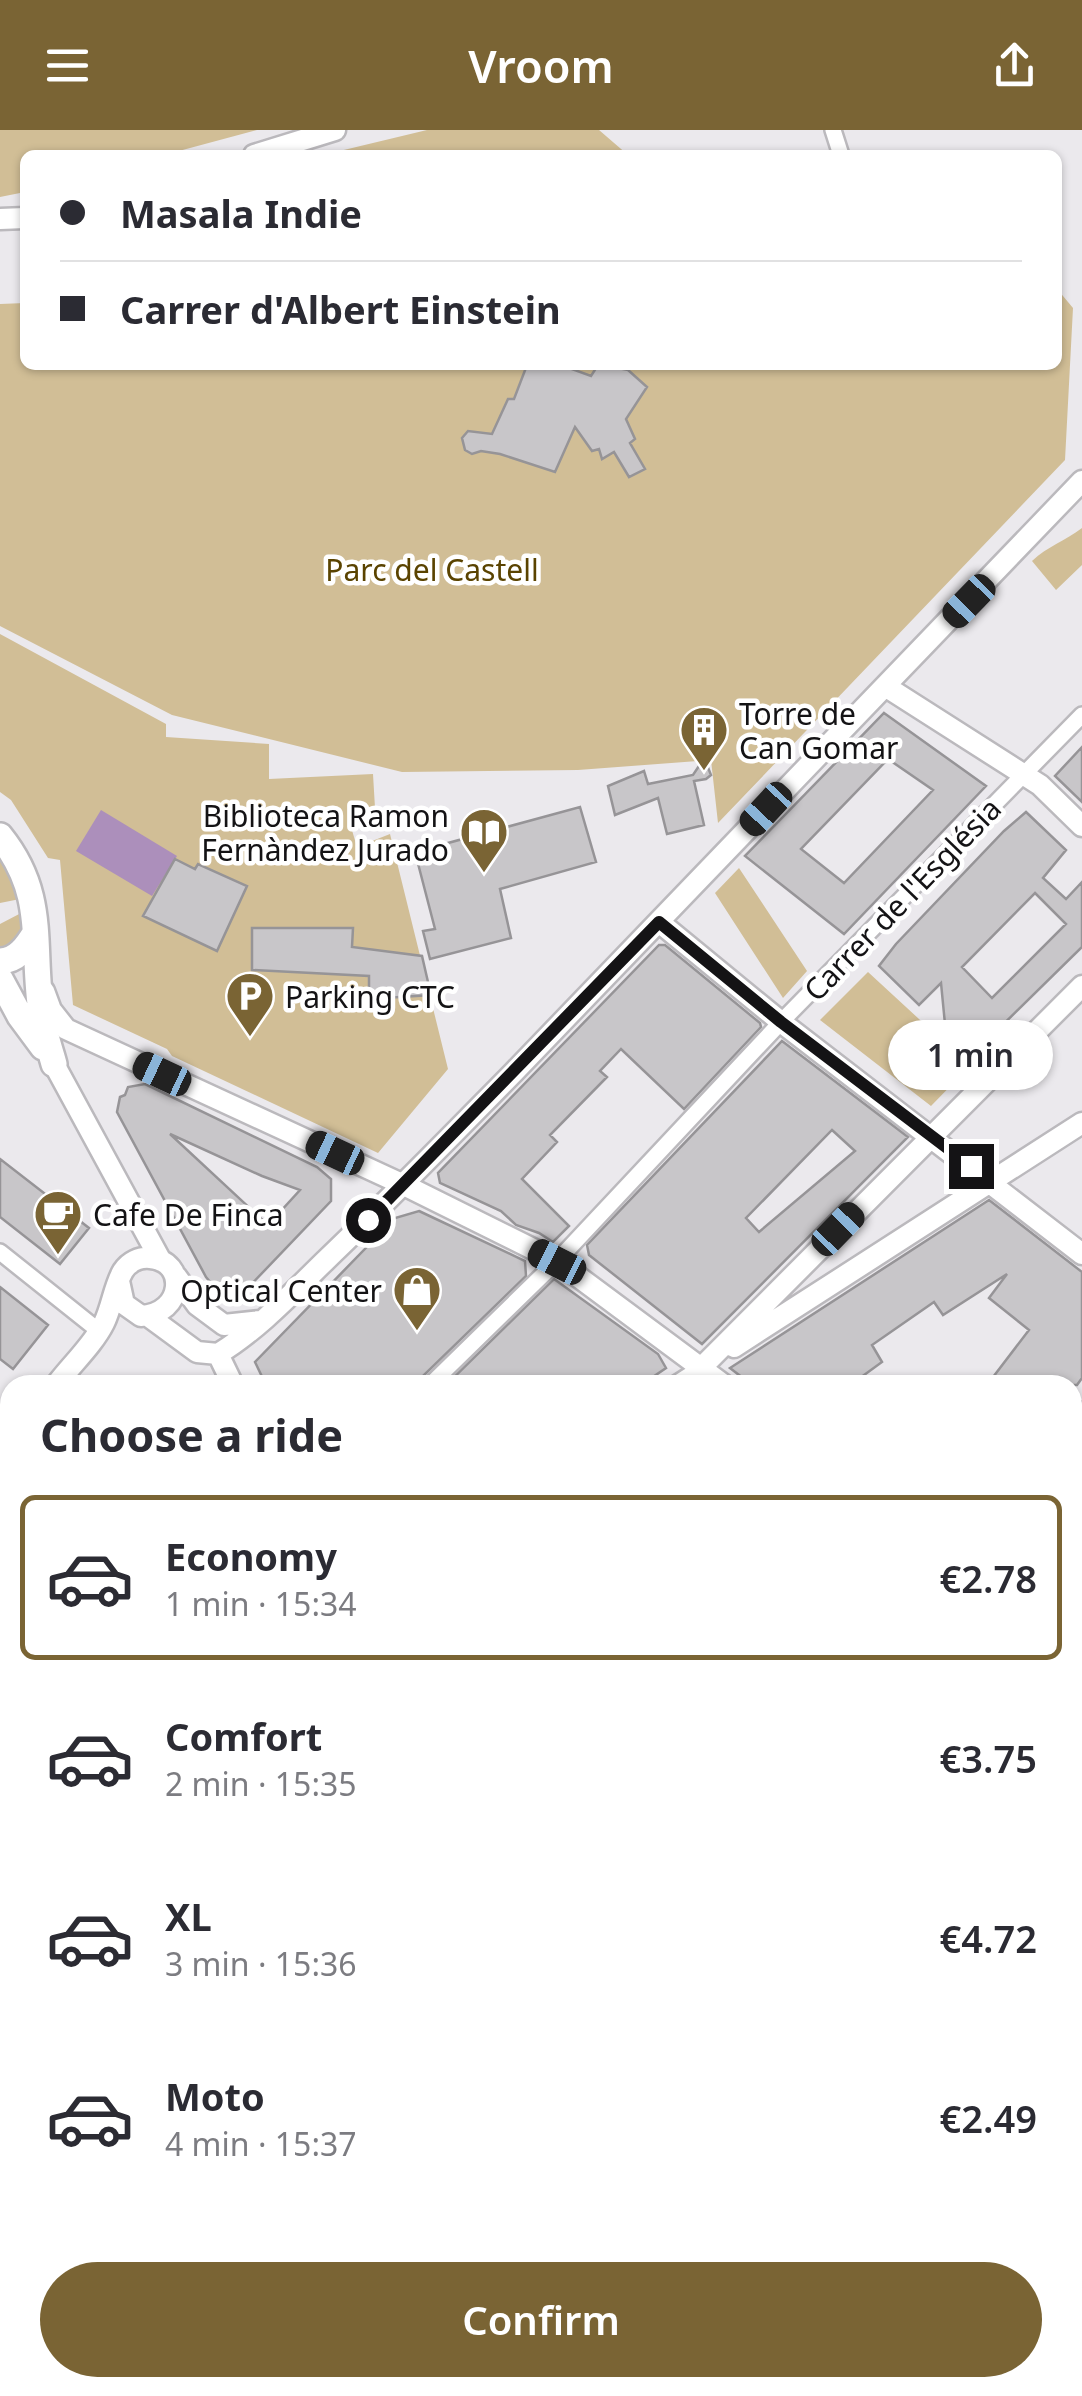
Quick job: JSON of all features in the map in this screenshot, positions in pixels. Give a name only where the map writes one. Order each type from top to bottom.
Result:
[{"type":"street","points":[[270,150],[335,130]]},
{"type":"street","points":[[119,1282],[120,1297],[198,1352],[218,1354],[263,1321],[404,1185],[1082,481]]},
{"type":"street","points":[[885,686],[1040,785],[1082,826]]},
{"type":"street","name":"Carrer de l'Església","points":[[440,1375],[557,1262],[781,1022],[1082,716]]},
{"type":"street","points":[[0,836],[29,883],[42,1018],[54,1064]]},
{"type":"street","points":[[659,922],[781,1022],[1082,1254]]},
{"type":"street","points":[[0,961],[7,961],[24,949],[35,932]]},
{"type":"street","points":[[39,975],[51,1010],[66,1029],[404,1185],[557,1262],[712,1375]]},
{"type":"street","points":[[0,978],[20,1016],[54,1064],[176,1287],[175,1296],[164,1310],[139,1313],[101,1328]]},
{"type":"street","points":[[702,1367],[1082,986]]},
{"type":"street","points":[[690,1375],[1082,1124]]},
{"type":"street","points":[[64,1375],[101,1328],[119,1282],[132,1263],[138,1214]]},
{"type":"street","points":[[0,1252],[101,1328]]},
{"type":"street","points":[[132,1263],[146,1258],[166,1266],[197,1304],[224,1326],[263,1321]]},
{"type":"street","points":[[218,1354],[228,1375]]},
{"type":"green space","points":[[0,130],[257,130],[183,150],[20,150],[20,193],[0,197]]},
{"type":"green space","points":[[427,130],[599,130],[622,150],[344,150]]},
{"type":"green space","name":"Parc del Castell","points":[[1062,295],[1073,308],[1065,460],[718,823],[711,760],[578,770],[402,772],[172,715],[0,626],[0,304],[20,303],[20,370],[1062,370]]},
{"type":"green space","points":[[1082,528],[1082,565],[1056,590],[1032,561]]},
{"type":"green space","points":[[0,634],[166,724],[166,737],[269,744],[269,779],[373,774],[376,825],[351,827],[357,847],[390,834],[448,1069],[378,1153],[73,1005],[60,860],[48,858],[11,800],[0,792]]},
{"type":"green space","points":[[0,854],[10,869],[20,899],[0,903]]},
{"type":"green space","points":[[739,868],[807,971],[783,998],[715,893]]},
{"type":"green space","points":[[23,912],[22,933],[7,949],[0,950],[0,924]]},
{"type":"green space","points":[[868,972],[970,1066],[931,1106],[820,1020]]},
{"type":"shaded area","points":[[101,810],[177,856],[152,896],[76,851]]},
{"type":"building","points":[[525,370],[575,370],[591,376],[595,370],[628,370],[647,387],[626,419],[635,439],[630,443],[645,469],[629,477],[614,452],[602,459],[599,449],[592,451],[575,427],[555,472],[500,454],[472,454],[465,450],[462,438],[468,431],[492,434],[508,399],[514,399]]},
{"type":"building","points":[[884,713],[986,786],[844,934],[745,856]],"holes":[[[888,759],[933,790],[844,883],[801,849]]]},
{"type":"building","points":[[1082,747],[1082,802],[1055,776]]},
{"type":"building","points":[[707,765],[711,775],[694,781],[704,825],[667,834],[658,798],[615,815],[608,786],[644,771],[648,784],[693,775],[699,766]]},
{"type":"building","name":"Biblioteca Ramon Fernàndez Jurado","points":[[580,807],[596,862],[500,889],[511,938],[430,959],[423,931],[435,929],[415,852]]},
{"type":"building","points":[[1026,812],[1066,850],[1043,878],[1066,899],[1082,882],[1082,947],[974,1053],[945,1024],[941,983],[919,1005],[879,966]],"holes":[[[1035,893],[1066,924],[992,998],[962,967]]]},
{"type":"building","points":[[175,859],[195,869],[198,864],[247,886],[217,951],[143,916]]},
{"type":"building","points":[[252,928],[353,928],[352,947],[422,956],[431,995],[369,999],[369,976],[252,970]]},
{"type":"building","points":[[659,945],[665,945],[761,1027],[684,1109],[621,1049],[600,1071],[607,1077],[550,1135],[557,1142],[522,1179],[569,1226],[553,1242],[516,1225],[501,1211],[440,1183],[438,1173]]},
{"type":"building","points":[[782,1041],[908,1137],[702,1344],[589,1255],[587,1245]],"holes":[[[832,1130],[855,1151],[759,1232],[746,1218]]]},
{"type":"building","points":[[145,1084],[317,1167],[331,1179],[331,1201],[244,1292],[221,1295],[206,1277],[117,1112],[120,1097],[128,1087]],"holes":[[[170,1134],[300,1190],[268,1225]]]},
{"type":"building","points":[[0,1159],[89,1228],[60,1264],[0,1217]]},
{"type":"building","points":[[989,1200],[1082,1272],[1082,1375],[995,1375],[1029,1330],[989,1298],[1007,1274],[943,1315],[934,1302],[872,1345],[882,1362],[864,1375],[739,1375],[730,1368]]},
{"type":"building","points":[[419,1211],[525,1261],[526,1276],[424,1375],[261,1375],[255,1362],[395,1218]]},
{"type":"building","points":[[554,1279],[658,1354],[666,1368],[656,1375],[456,1375]]},
{"type":"building","points":[[0,1287],[48,1325],[13,1369],[0,1359]]},
{"type":"place","name":"Torre de Can Gomar","points":[[704,772]]},
{"type":"place","name":"Biblioteca Ramon Fernàndez Jurado","points":[[484,874]]},
{"type":"place","name":"Parking CTC","points":[[250,1038]]},
{"type":"place","name":"Cafe De Finca","points":[[58,1256]]},
{"type":"place","name":"Optical Center","points":[[417,1332]]},
{"type":"route","points":[[368,1220],[659,922],[781,1022],[971,1166]]}]
